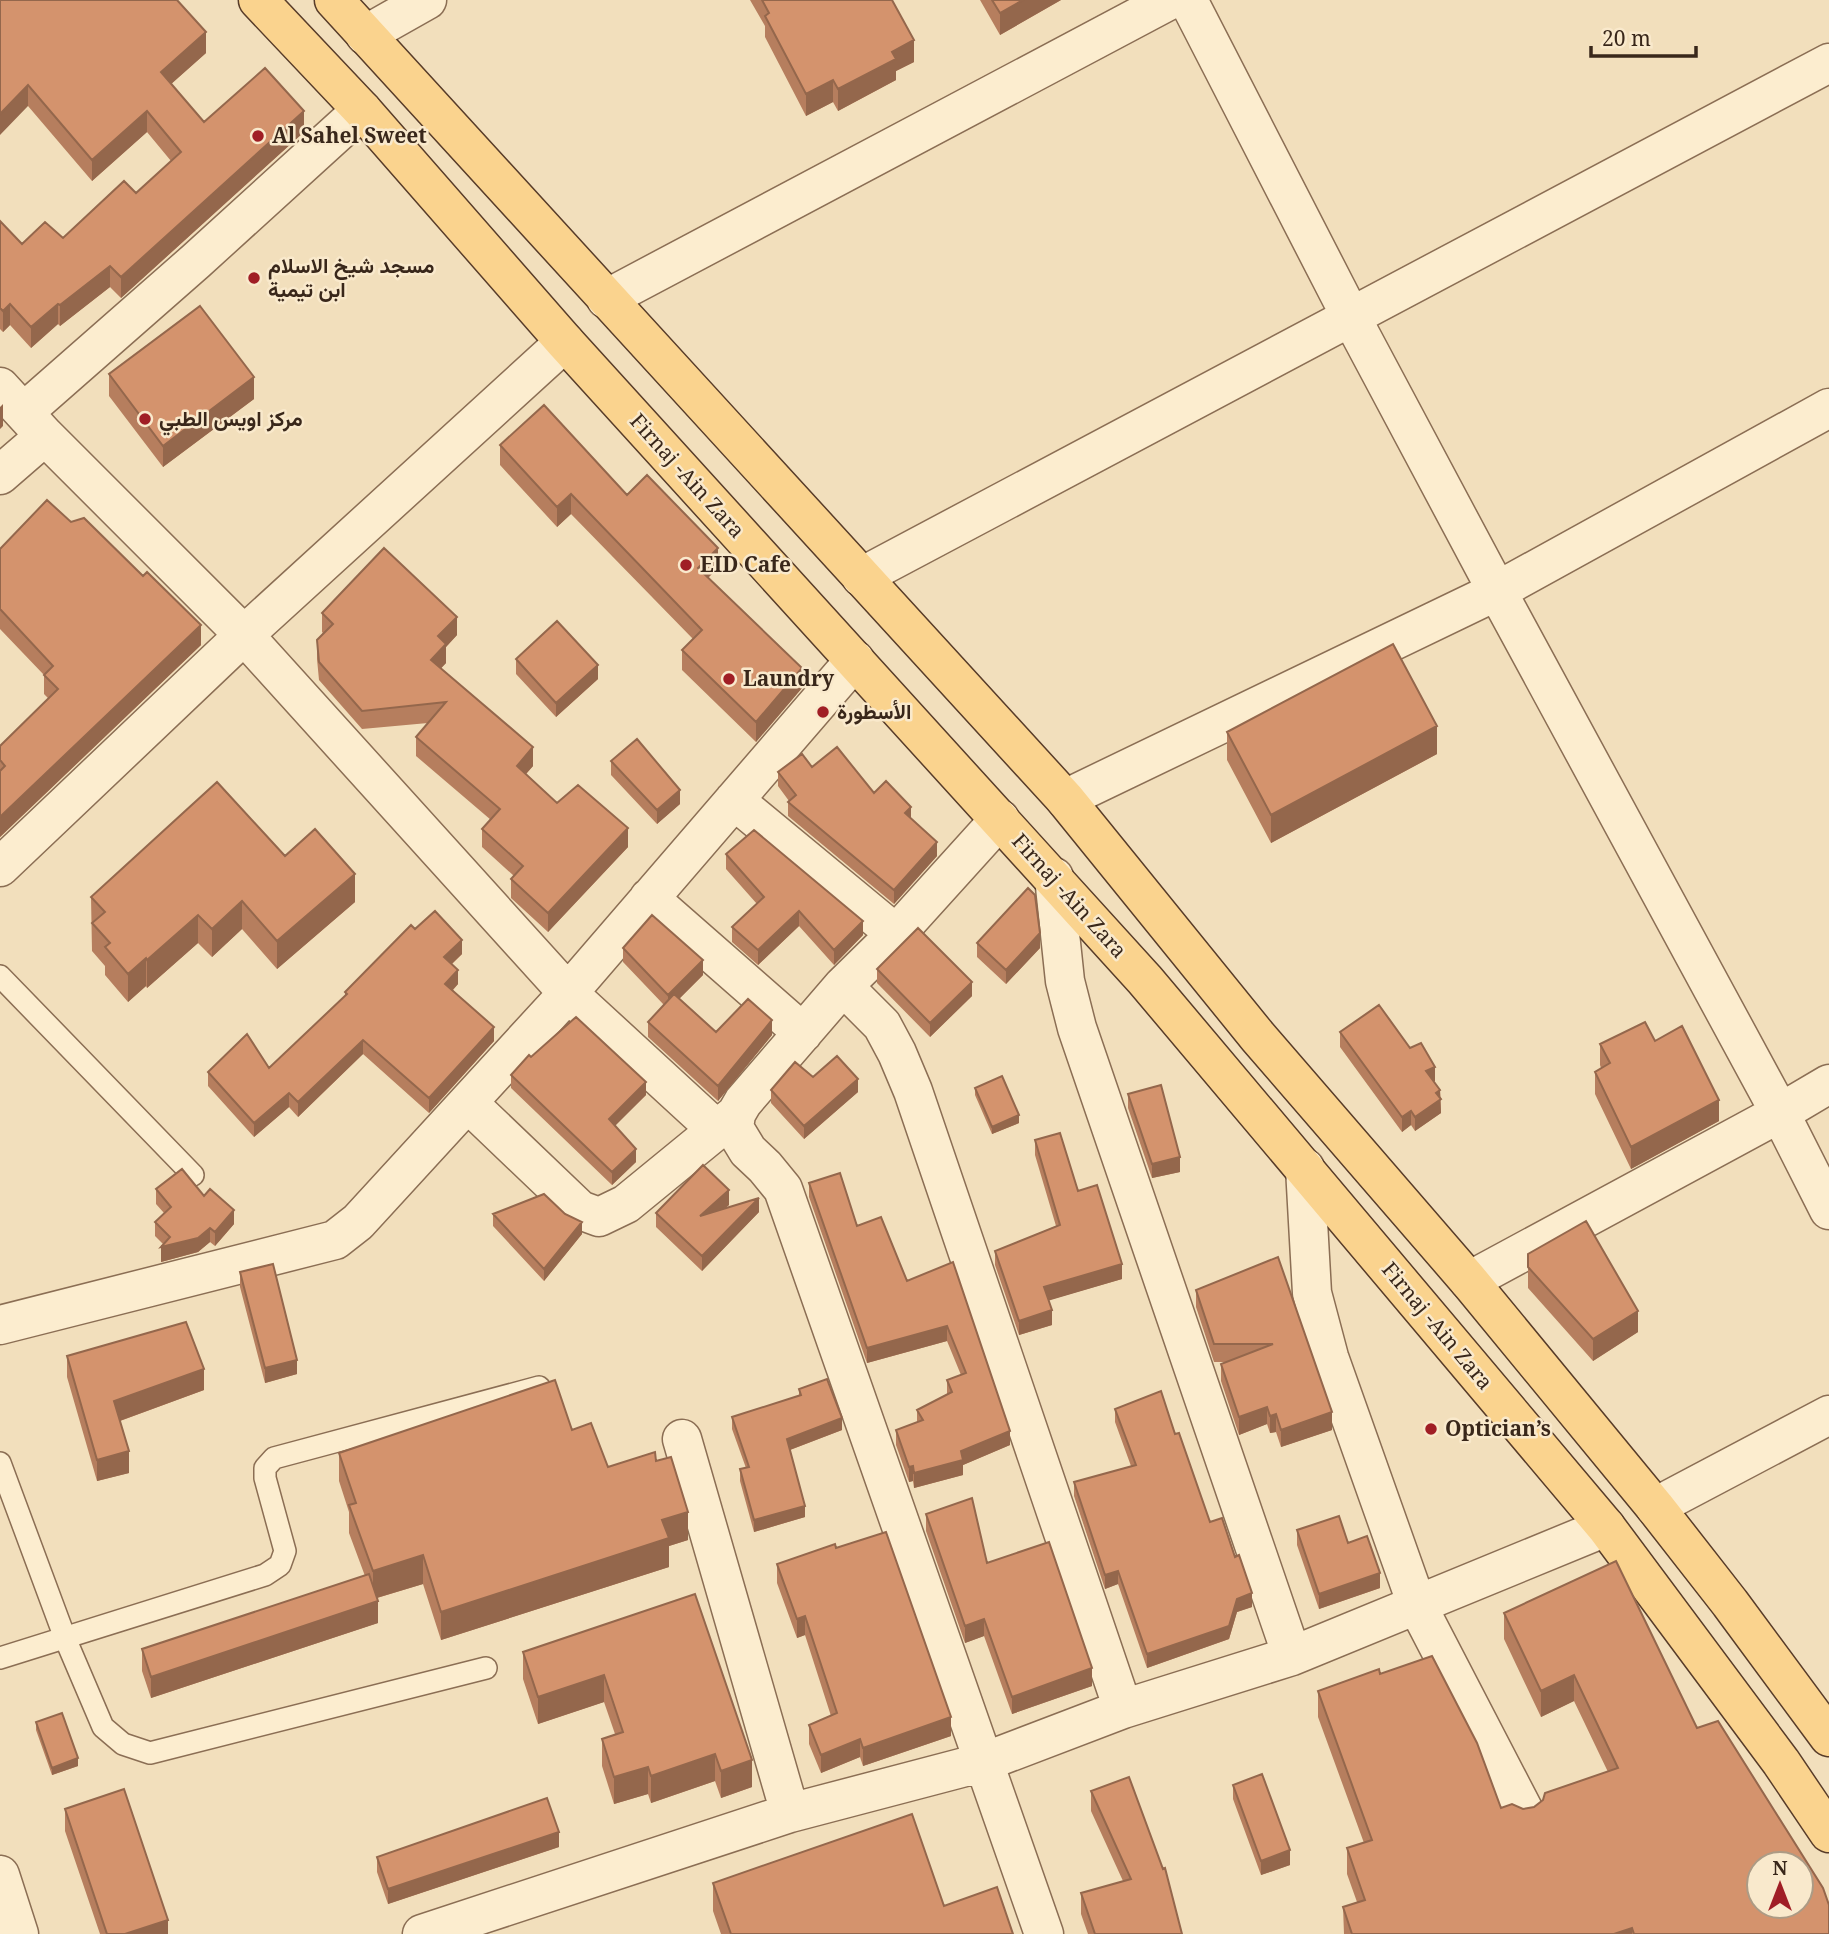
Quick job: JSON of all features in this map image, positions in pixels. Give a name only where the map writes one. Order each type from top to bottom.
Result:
[{"type":"main road","name":"Firnaj -Ain Zara","points":[[258,0],[362,110],[565,342],[1145,980],[1606,1527],[1750,1719],[1829,1833]]},
{"type":"main road","points":[[334,0],[1065,799],[1258,1037],[1469,1281],[1655,1507],[1829,1737]]},
{"type":"street","points":[[365,35],[427,0]]},
{"type":"street","points":[[606,299],[1170,0]]},
{"type":"street","points":[[1188,0],[1351,317],[1780,1113],[1829,1210]]},
{"type":"street","points":[[861,578],[1829,63]]},
{"type":"street","points":[[0,475],[23,412],[196,261],[362,110]]},
{"type":"street","points":[[0,867],[244,635],[565,342]]},
{"type":"street","points":[[1065,799],[1497,591],[1829,408]]},
{"type":"street","points":[[23,412],[244,635],[568,993],[734,1128],[748,1151],[783,1189],[1044,1934]]},
{"type":"street","points":[[0,1325],[335,1240],[366,1214],[568,993],[855,660]]},
{"type":"street","points":[[734,800],[896,934]]},
{"type":"street","points":[[468,1103],[580,1210],[599,1217],[626,1204],[726,1122],[843,986],[896,934],[1000,819]]},
{"type":"street","points":[[1054,877],[1065,981],[1077,1028],[1292,1656]]},
{"type":"street","points":[[649,898],[803,1032]]},
{"type":"street","points":[[843,986],[882,1025],[913,1091],[1123,1709]]},
{"type":"street","points":[[1469,1281],[1829,1084]]},
{"type":"street","points":[[1305,1168],[1312,1293],[1329,1357],[1417,1605],[1525,1813]]},
{"type":"street","points":[[1655,1507],[1829,1415]]},
{"type":"street","points":[[682,1439],[790,1813]]},
{"type":"street","points":[[422,1934],[790,1813],[985,1762],[1123,1709],[1292,1656],[1606,1527]]},
{"type":"street","points":[[0,1875],[19,1934]]},
{"type":"lane","points":[[0,976],[193,1175]]},
{"type":"lane","points":[[0,1658],[265,1575],[280,1565],[285,1551],[265,1478],[265,1468],[274,1458],[539,1387]]},
{"type":"lane","points":[[0,1463],[65,1638],[103,1727],[123,1744],[150,1753],[486,1668]]},
{"type":"building","points":[[0,0],[177,0],[206,32],[161,72],[204,122],[265,68],[304,111],[121,277],[110,266],[31,327],[10,304],[3,311],[0,308],[0,221],[22,244],[45,222],[63,238],[124,181],[136,193],[181,152],[147,111],[92,160],[28,85],[0,114]]},
{"type":"building","points":[[762,0],[892,0],[914,40],[892,52],[896,59],[838,89],[833,80],[806,94],[765,16],[769,13]]},
{"type":"building","points":[[992,0],[1023,0],[1000,13]]},
{"type":"building","points":[[200,306],[254,377],[163,446],[109,374]]},
{"type":"building","points":[[544,405],[627,495],[647,475],[718,548],[698,568],[802,668],[756,722],[682,650],[702,630],[571,494],[557,507],[500,445]]},
{"type":"building","points":[[47,500],[71,522],[84,518],[143,576],[147,572],[201,625],[0,817],[0,771],[5,766],[0,760],[0,746],[58,689],[44,675],[53,666],[0,609],[0,549]]},
{"type":"building","points":[[384,548],[457,617],[438,636],[446,644],[431,660],[533,747],[517,766],[557,803],[578,785],[628,828],[548,913],[511,879],[523,866],[482,829],[500,809],[416,737],[446,702],[362,711],[319,662],[317,640],[333,624],[322,613]]},
{"type":"building","points":[[557,621],[598,665],[556,703],[516,659]]},
{"type":"building","points":[[1393,644],[1437,726],[1271,815],[1227,732]]},
{"type":"building","points":[[637,739],[680,790],[657,810],[611,761]]},
{"type":"building","points":[[837,747],[874,793],[886,781],[911,807],[905,813],[937,842],[894,890],[788,802],[796,795],[778,772],[802,754],[812,767]]},
{"type":"building","points":[[217,782],[285,856],[315,829],[355,874],[277,941],[242,901],[212,929],[198,915],[128,974],[105,947],[110,943],[92,923],[105,912],[91,897]]},
{"type":"building","points":[[754,830],[863,921],[834,950],[799,911],[758,950],[732,927],[764,897],[726,854]]},
{"type":"building","points":[[1028,888],[1035,895],[1040,933],[1006,970],[977,943]]},
{"type":"building","points":[[435,911],[462,940],[444,957],[458,970],[445,984],[494,1027],[429,1098],[363,1040],[298,1102],[289,1093],[254,1123],[208,1072],[247,1034],[269,1068],[347,994],[345,992],[411,925],[415,929]]},
{"type":"building","points":[[652,915],[703,960],[668,995],[623,948]]},
{"type":"building","points":[[918,928],[972,982],[930,1023],[877,969]]},
{"type":"building","points":[[674,994],[716,1032],[748,999],[772,1020],[718,1086],[648,1022]]},
{"type":"building","points":[[1379,1005],[1410,1048],[1421,1043],[1435,1067],[1426,1071],[1440,1090],[1436,1093],[1441,1099],[1415,1117],[1411,1111],[1402,1117],[1340,1032]]},
{"type":"building","points":[[576,1017],[646,1082],[609,1119],[636,1149],[612,1172],[511,1075],[529,1055],[531,1057]]},
{"type":"building","points":[[1645,1022],[1655,1041],[1682,1026],[1719,1100],[1631,1147],[1595,1072],[1610,1063],[1600,1044]]},
{"type":"building","points":[[837,1056],[858,1079],[804,1126],[771,1090],[795,1062],[813,1077]]},
{"type":"building","points":[[1002,1076],[1019,1115],[992,1127],[975,1088]]},
{"type":"building","points":[[1161,1085],[1180,1157],[1152,1164],[1128,1094]]},
{"type":"building","points":[[1060,1133],[1078,1191],[1097,1185],[1122,1264],[1044,1287],[1052,1310],[1019,1321],[995,1251],[1060,1225],[1035,1140]]},
{"type":"building","points":[[703,1165],[729,1190],[700,1216],[759,1198],[702,1256],[656,1213]]},
{"type":"building","points":[[182,1169],[204,1196],[210,1189],[234,1210],[215,1232],[210,1228],[198,1238],[161,1247],[170,1237],[155,1222],[171,1207],[156,1189]]},
{"type":"building","points":[[840,1173],[857,1226],[881,1217],[907,1281],[953,1262],[1010,1431],[961,1451],[963,1460],[914,1473],[913,1466],[909,1467],[896,1430],[923,1420],[917,1410],[952,1392],[947,1380],[966,1373],[947,1326],[867,1348],[809,1183]]},
{"type":"building","points":[[544,1194],[565,1214],[582,1222],[544,1269],[493,1214]]},
{"type":"building","points":[[1586,1221],[1638,1311],[1593,1339],[1528,1267],[1528,1254]]},
{"type":"building","points":[[1278,1257],[1332,1412],[1281,1430],[1276,1414],[1270,1416],[1267,1407],[1239,1417],[1221,1364],[1273,1344],[1214,1344],[1196,1290]]},
{"type":"building","points":[[273,1264],[297,1360],[265,1368],[240,1272]]},
{"type":"building","points":[[186,1322],[204,1369],[114,1401],[129,1451],[97,1460],[67,1356]]},
{"type":"building","points":[[827,1379],[842,1418],[787,1439],[805,1506],[754,1520],[740,1469],[749,1467],[732,1417],[801,1395],[799,1389]]},
{"type":"building","points":[[555,1380],[572,1430],[591,1423],[608,1467],[655,1452],[656,1461],[671,1457],[688,1512],[662,1520],[669,1538],[441,1612],[423,1555],[373,1571],[349,1505],[356,1503],[339,1453]]},
{"type":"building","points":[[1161,1391],[1175,1434],[1179,1433],[1210,1522],[1222,1518],[1235,1557],[1239,1555],[1252,1593],[1237,1599],[1229,1626],[1147,1654],[1118,1571],[1105,1575],[1074,1482],[1136,1465],[1115,1409]]},
{"type":"building","points":[[972,1498],[987,1563],[1049,1542],[1092,1668],[1012,1697],[984,1619],[965,1626],[926,1514]]},
{"type":"building","points":[[1339,1516],[1348,1543],[1367,1536],[1380,1573],[1319,1594],[1297,1530]]},
{"type":"building","points":[[886,1532],[951,1717],[863,1748],[860,1739],[821,1755],[809,1725],[837,1713],[805,1616],[797,1619],[777,1564],[835,1544],[836,1548]]},
{"type":"building","points":[[1616,1561],[1697,1728],[1718,1721],[1799,1850],[1745,1850],[1745,1920],[1815,1920],[1815,1875],[1829,1905],[1829,1934],[1634,1934],[1632,1928],[1614,1934],[1352,1934],[1343,1907],[1365,1900],[1347,1848],[1372,1840],[1318,1691],[1379,1669],[1380,1674],[1432,1656],[1477,1743],[1501,1808],[1512,1804],[1523,1809],[1534,1807],[1543,1800],[1545,1793],[1618,1768],[1574,1675],[1541,1691],[1504,1613]]},
{"type":"building","points":[[369,1574],[378,1601],[151,1677],[142,1649]]},
{"type":"building","points":[[695,1594],[752,1760],[721,1771],[715,1754],[651,1776],[648,1767],[614,1777],[602,1739],[623,1732],[604,1675],[538,1697],[523,1652]]},
{"type":"building","points":[[62,1713],[78,1758],[52,1768],[36,1722]]},
{"type":"building","points":[[1262,1774],[1290,1850],[1261,1861],[1233,1785]]},
{"type":"building","points":[[1129,1777],[1163,1869],[1165,1868],[1182,1934],[1095,1934],[1081,1893],[1131,1879],[1091,1791]]},
{"type":"building","points":[[124,1789],[168,1920],[125,1934],[107,1934],[65,1809]]},
{"type":"building","points":[[547,1798],[559,1832],[388,1889],[377,1857]]},
{"type":"building","points":[[912,1814],[944,1906],[997,1887],[1013,1934],[731,1934],[713,1883]]},
{"type":"place","name":"Al Sahel Sweet","points":[[258,136]]},
{"type":"place","name":"مسجد شيخ الاسلام ابن تيمية","points":[[254,278]]},
{"type":"place","name":"مركز اويس الطبي","points":[[145,419]]},
{"type":"place","name":"EID Cafe","points":[[686,565]]},
{"type":"place","name":"Laundry","points":[[729,679]]},
{"type":"place","name":"الأسطورة","points":[[823,712]]},
{"type":"place","name":"Optician’s","points":[[1431,1429]]}]
